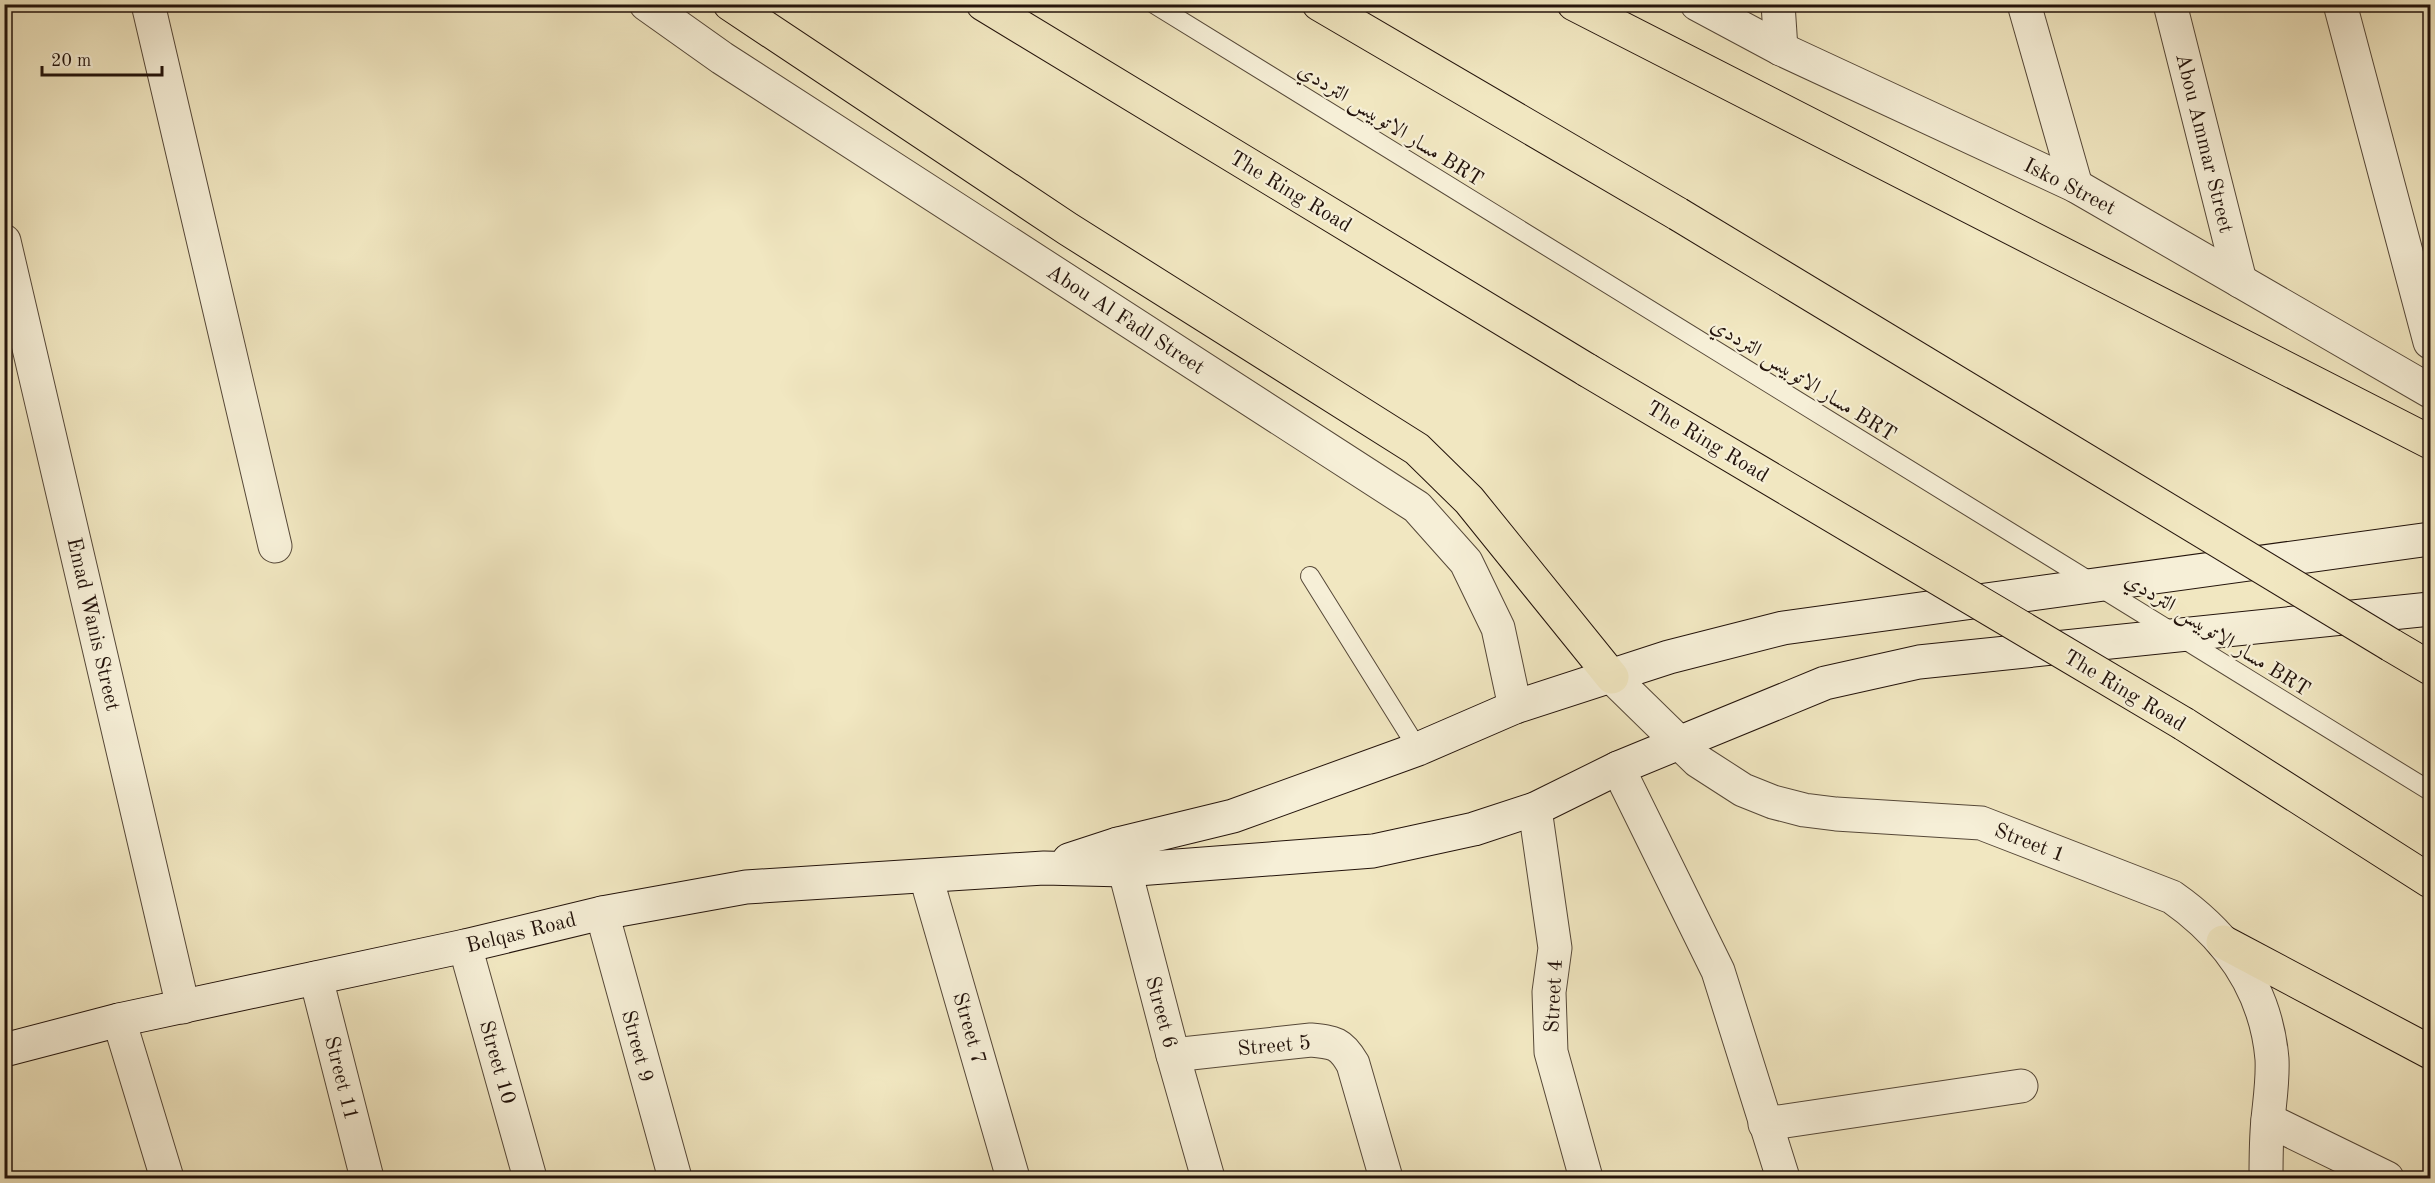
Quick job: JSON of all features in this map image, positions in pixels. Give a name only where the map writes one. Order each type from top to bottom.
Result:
[{"type":"highway","points":[[730,4],[1068,229],[1418,449],[1469,500],[1612,677]]},
{"type":"highway","name":"The Ring Road","points":[[983,4],[1587,370],[2184,724],[2430,882]]},
{"type":"highway","points":[[1319,4],[1677,214],[2430,668]]},
{"type":"highway","points":[[1574,4],[2430,442]]},
{"type":"highway","points":[[2223,942],[2430,1052]]},
{"type":"street","points":[[148,4],[275,546]]},
{"type":"street","name":"Abou Al Fadl Street","points":[[646,4],[722,58],[1417,507],[1466,561],[1498,628],[1515,707]]},
{"type":"street","name":"Isko Street","points":[[1697,4],[1781,49],[2076,186],[2430,391]]},
{"type":"street","points":[[1778,4],[1781,49]]},
{"type":"street","points":[[2024,4],[2076,186]]},
{"type":"street","name":"Abou Ammar Street","points":[[2170,4],[2240,281]]},
{"type":"street","points":[[2340,4],[2430,342]]},
{"type":"street","name":"Emad Wanis Street","points":[[4,241],[16,345],[183,1007]]},
{"type":"street","points":[[1121,857],[1418,749],[1515,707],[1669,657],[1783,628],[2430,539]]},
{"type":"street","points":[[1121,857],[1373,851],[1474,829],[1535,809],[1618,768],[1825,682],[1919,662],[2430,609]]},
{"type":"street","name":"Street 1","points":[[1612,677],[1678,744],[1720,777],[1743,790],[1773,802],[1804,810],[1981,823],[2172,897],[2195,913],[2223,942],[2247,976],[2268,1031],[2272,1060],[2272,1090],[2268,1120],[2266,1179]]},
{"type":"street","points":[[1618,768],[1718,971],[1783,1179]]},
{"type":"street","name":"Street 4","points":[[1535,809],[1555,948],[1549,992],[1551,1052],[1586,1179]]},
{"type":"street","name":"Belqas Road","points":[[4,1050],[119,1020],[465,946],[602,913],[746,887],[1044,868],[1121,857]]},
{"type":"street","name":"Street 6","points":[[1121,857],[1208,1179]]},
{"type":"street","name":"Street 7","points":[[926,877],[1013,1179]]},
{"type":"street","name":"Street 9","points":[[602,913],[675,1179]]},
{"type":"street","name":"Street 10","points":[[465,946],[530,1179]]},
{"type":"street","name":"Street 11","points":[[316,978],[368,1179]]},
{"type":"street","points":[[119,1020],[167,1179]]},
{"type":"street","name":"Street 5","points":[[1173,1055],[1311,1040],[1331,1042],[1345,1049],[1353,1064],[1386,1179]]},
{"type":"street","points":[[1765,1124],[2021,1086]]},
{"type":"street","points":[[2268,1120],[2387,1179]]},
{"type":"lane","name":"مسار الاتوبيس الترددي BRT","points":[[1154,4],[2430,791]]},
{"type":"lane","points":[[1310,576],[1418,749]]}]
